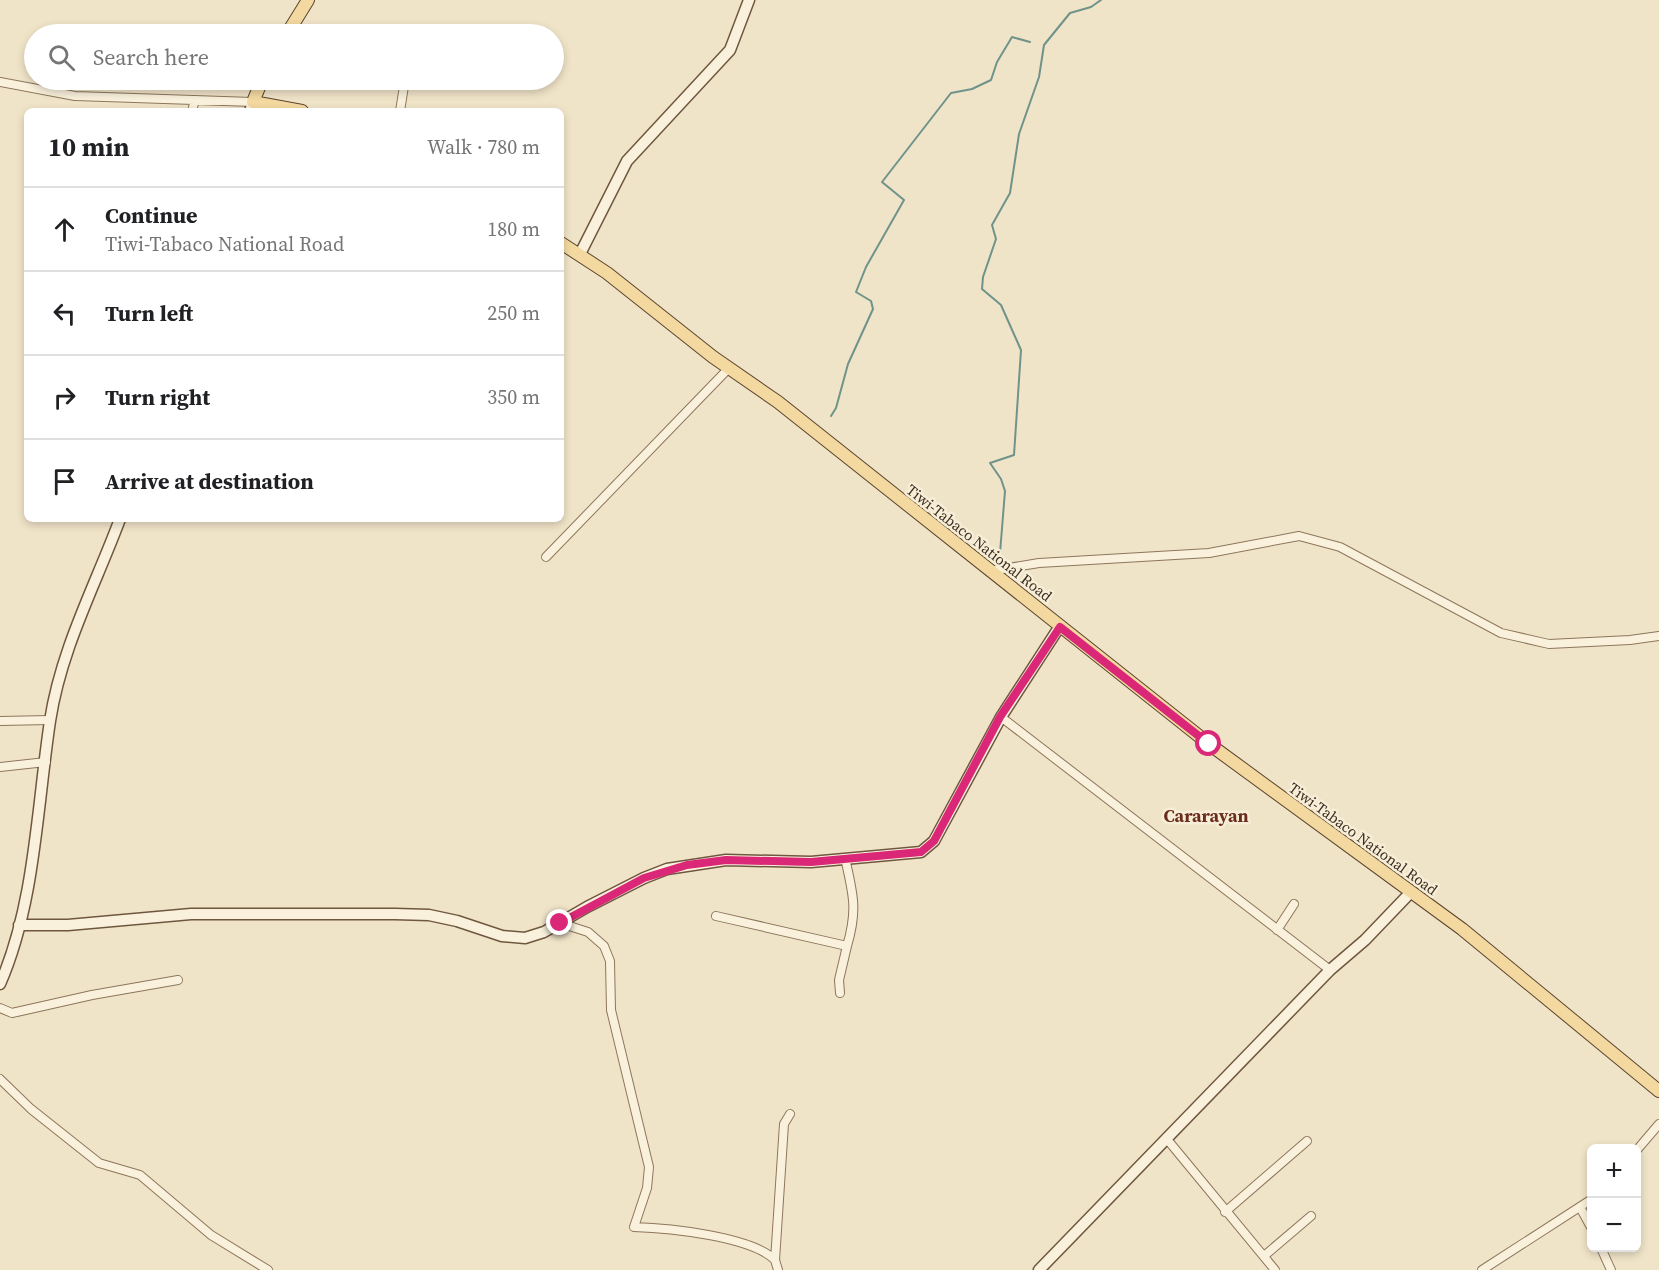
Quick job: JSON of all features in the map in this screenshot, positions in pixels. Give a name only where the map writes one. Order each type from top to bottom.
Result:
[{"type":"main road","points":[[294,24],[308,0]]},
{"type":"main road","points":[[251,107],[258,90]]},
{"type":"main road","name":"Tiwi-Tabaco National Road","points":[[564,245],[778,402],[1209,744],[1412,892],[1521,977],[1659,1091]]},
{"type":"street","points":[[579,254],[627,161],[730,50],[749,0]]},
{"type":"street","points":[[0,82],[24,86]]},
{"type":"street","points":[[43,90],[75,96],[195,100],[251,107]]},
{"type":"street","points":[[400,108],[403,90]]},
{"type":"street","points":[[193,108],[195,100]]},
{"type":"street","points":[[546,557],[729,368]]},
{"type":"street","points":[[0,984],[19,926],[46,762],[50,720],[72,636],[119,522]]},
{"type":"street","points":[[990,571],[1039,563],[1209,552],[1299,536],[1340,547],[1500,633],[1549,644],[1630,640],[1659,636]]},
{"type":"street","points":[[19,926],[68,925],[190,914],[395,914],[429,915],[457,921],[502,936],[525,938],[544,932],[644,878],[667,869],[726,860],[811,862],[921,852],[934,841],[1000,717],[1060,627]]},
{"type":"street","points":[[1000,717],[1054,756],[1330,970]]},
{"type":"street","points":[[0,721],[50,720]]},
{"type":"street","points":[[0,767],[46,762]]},
{"type":"street","points":[[840,993],[839,980],[855,919],[854,897],[845,858]]},
{"type":"street","points":[[1039,1270],[1330,970],[1365,940],[1412,892]]},
{"type":"street","points":[[1277,930],[1294,904]]},
{"type":"street","points":[[716,915],[847,946]]},
{"type":"street","points":[[560,923],[588,932],[604,946],[610,961],[611,1010],[649,1167],[647,1188],[634,1227],[677,1228],[755,1246],[775,1260]]},
{"type":"street","points":[[0,1008],[12,1012],[178,980]]},
{"type":"street","points":[[0,1079],[31,1109],[99,1163],[141,1175],[211,1235],[268,1270]]},
{"type":"street","points":[[778,1270],[775,1260],[784,1124],[790,1114]]},
{"type":"street","points":[[1641,1145],[1659,1124]]},
{"type":"street","points":[[1166,1138],[1275,1270]]},
{"type":"street","points":[[1225,1212],[1262,1177],[1307,1142]]},
{"type":"street","points":[[1482,1270],[1587,1202]]},
{"type":"street","points":[[1580,1207],[1587,1220]]},
{"type":"street","points":[[1264,1256],[1311,1216]]},
{"type":"street","points":[[1603,1252],[1611,1270]]},
{"type":"waterway","points":[[1000,553],[1005,491],[1001,479],[990,463],[1014,455],[1021,350],[1001,305],[982,289],[983,277],[996,239],[992,225],[1010,193],[1019,134],[1039,77],[1044,45],[1070,13],[1091,7],[1101,0]]},
{"type":"waterway","points":[[831,416],[836,408],[848,364],[873,309],[871,301],[856,292],[866,267],[904,200],[882,182],[951,93],[972,89],[991,80],[997,62],[1012,37],[1030,42]]},
{"type":"district","name":"Cararayan","points":[[1206,816]]},
{"type":"route","points":[[560,923],[587,906],[644,878],[667,869],[687,865],[726,860],[811,862],[921,852],[934,841],[1000,717],[1060,627],[1209,744]]}]
